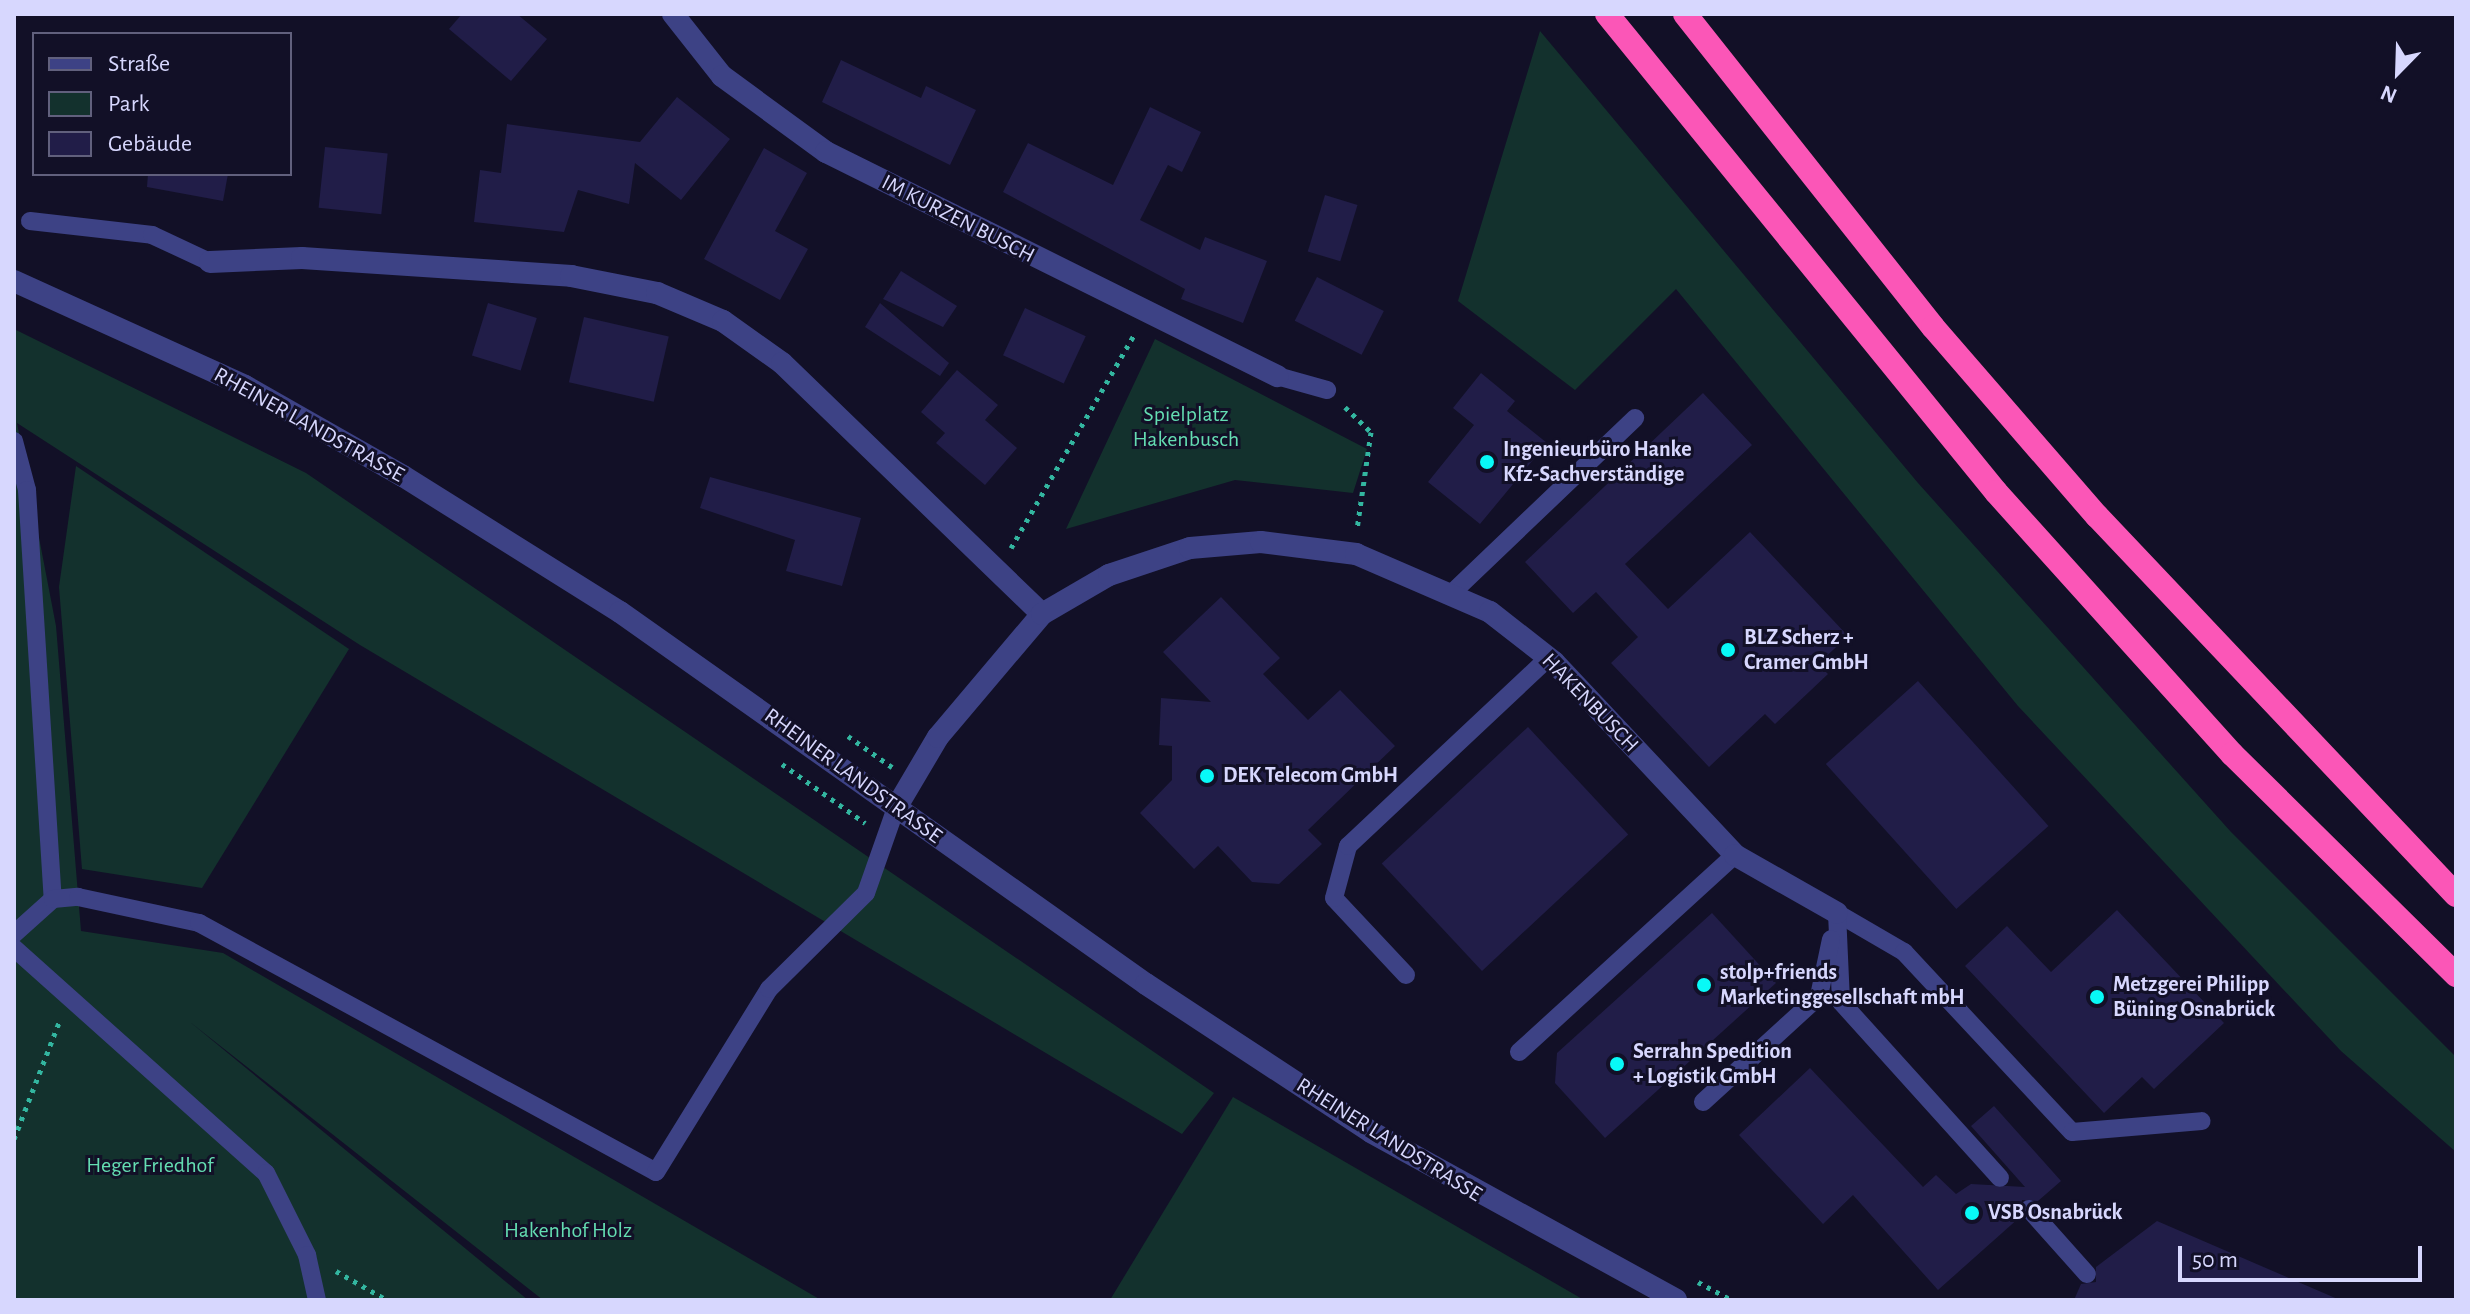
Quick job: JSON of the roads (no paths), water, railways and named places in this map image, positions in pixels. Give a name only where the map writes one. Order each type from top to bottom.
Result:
[{"type":"highway","points":[[1607,14],[1996,492],[2232,754],[2456,975]]},
{"type":"highway","points":[[1685,14],[1933,327],[2097,516],[2456,895]]},
{"type":"street","name":"IM KURZEN BUSCH","points":[[673,14],[722,76],[773,118],[1145,314],[1277,376]]},
{"type":"street","points":[[210,262],[302,258],[556,275],[657,293],[723,321],[782,363],[1000,566],[1042,614]]},
{"type":"street","name":"RHEINER LANDSTRASSE","points":[[14,281],[245,386],[403,476],[620,612],[896,808],[1371,1132],[1558,1242],[1676,1300]]},
{"type":"street","name":"HAKENBUSCH","points":[[896,808],[938,737],[1042,614],[1109,575],[1190,548],[1261,542],[1356,554],[1453,592],[1548,658],[1735,855],[1837,913]]},
{"type":"lane","points":[[30,221],[152,235],[210,262]]},
{"type":"lane","points":[[1277,376],[1327,390]]},
{"type":"lane","points":[[1453,592],[1635,418]]},
{"type":"lane","points":[[14,441],[27,490],[53,899]]},
{"type":"lane","points":[[1406,975],[1334,898],[1348,846],[1548,658]]},
{"type":"lane","points":[[14,934],[53,899],[78,897],[199,923],[656,1172],[769,989],[866,893],[890,841],[896,808]]},
{"type":"lane","points":[[1519,1052],[1735,855]]},
{"type":"lane","points":[[1703,1102],[1819,996],[1837,913]]},
{"type":"lane","points":[[1837,913],[1904,952],[2072,1132],[2202,1121]]},
{"type":"lane","points":[[1837,913],[1841,1002],[2000,1178]]},
{"type":"lane","points":[[14,948],[266,1173],[307,1255],[317,1300]]},
{"type":"lane","points":[[2029,1209],[2087,1274]]},
{"type":"place","name":"Ingenieurbüro Hanke Kfz-Sachverständige","points":[[1487,462]]},
{"type":"place","name":"BLZ Scherz + Cramer GmbH","points":[[1728,650]]},
{"type":"place","name":"DEK Telecom GmbH","points":[[1207,776]]},
{"type":"place","name":"stolp+friends Marketinggesellschaft mbH","points":[[1704,985]]},
{"type":"place","name":"Metzgerei Philipp Büning Osnabrück","points":[[2097,997]]},
{"type":"place","name":"Serrahn Spedition + Logistik GmbH","points":[[1617,1064]]},
{"type":"place","name":"VSB Osnabrück","points":[[1972,1213]]},
{"type":"park label","name":"Spielplatz Hakenbusch","points":[[1186,426]]},
{"type":"park label","name":"Heger Friedhof","points":[[150,1166]]},
{"type":"park label","name":"Hakenhof Holz","points":[[568,1231]]}]
